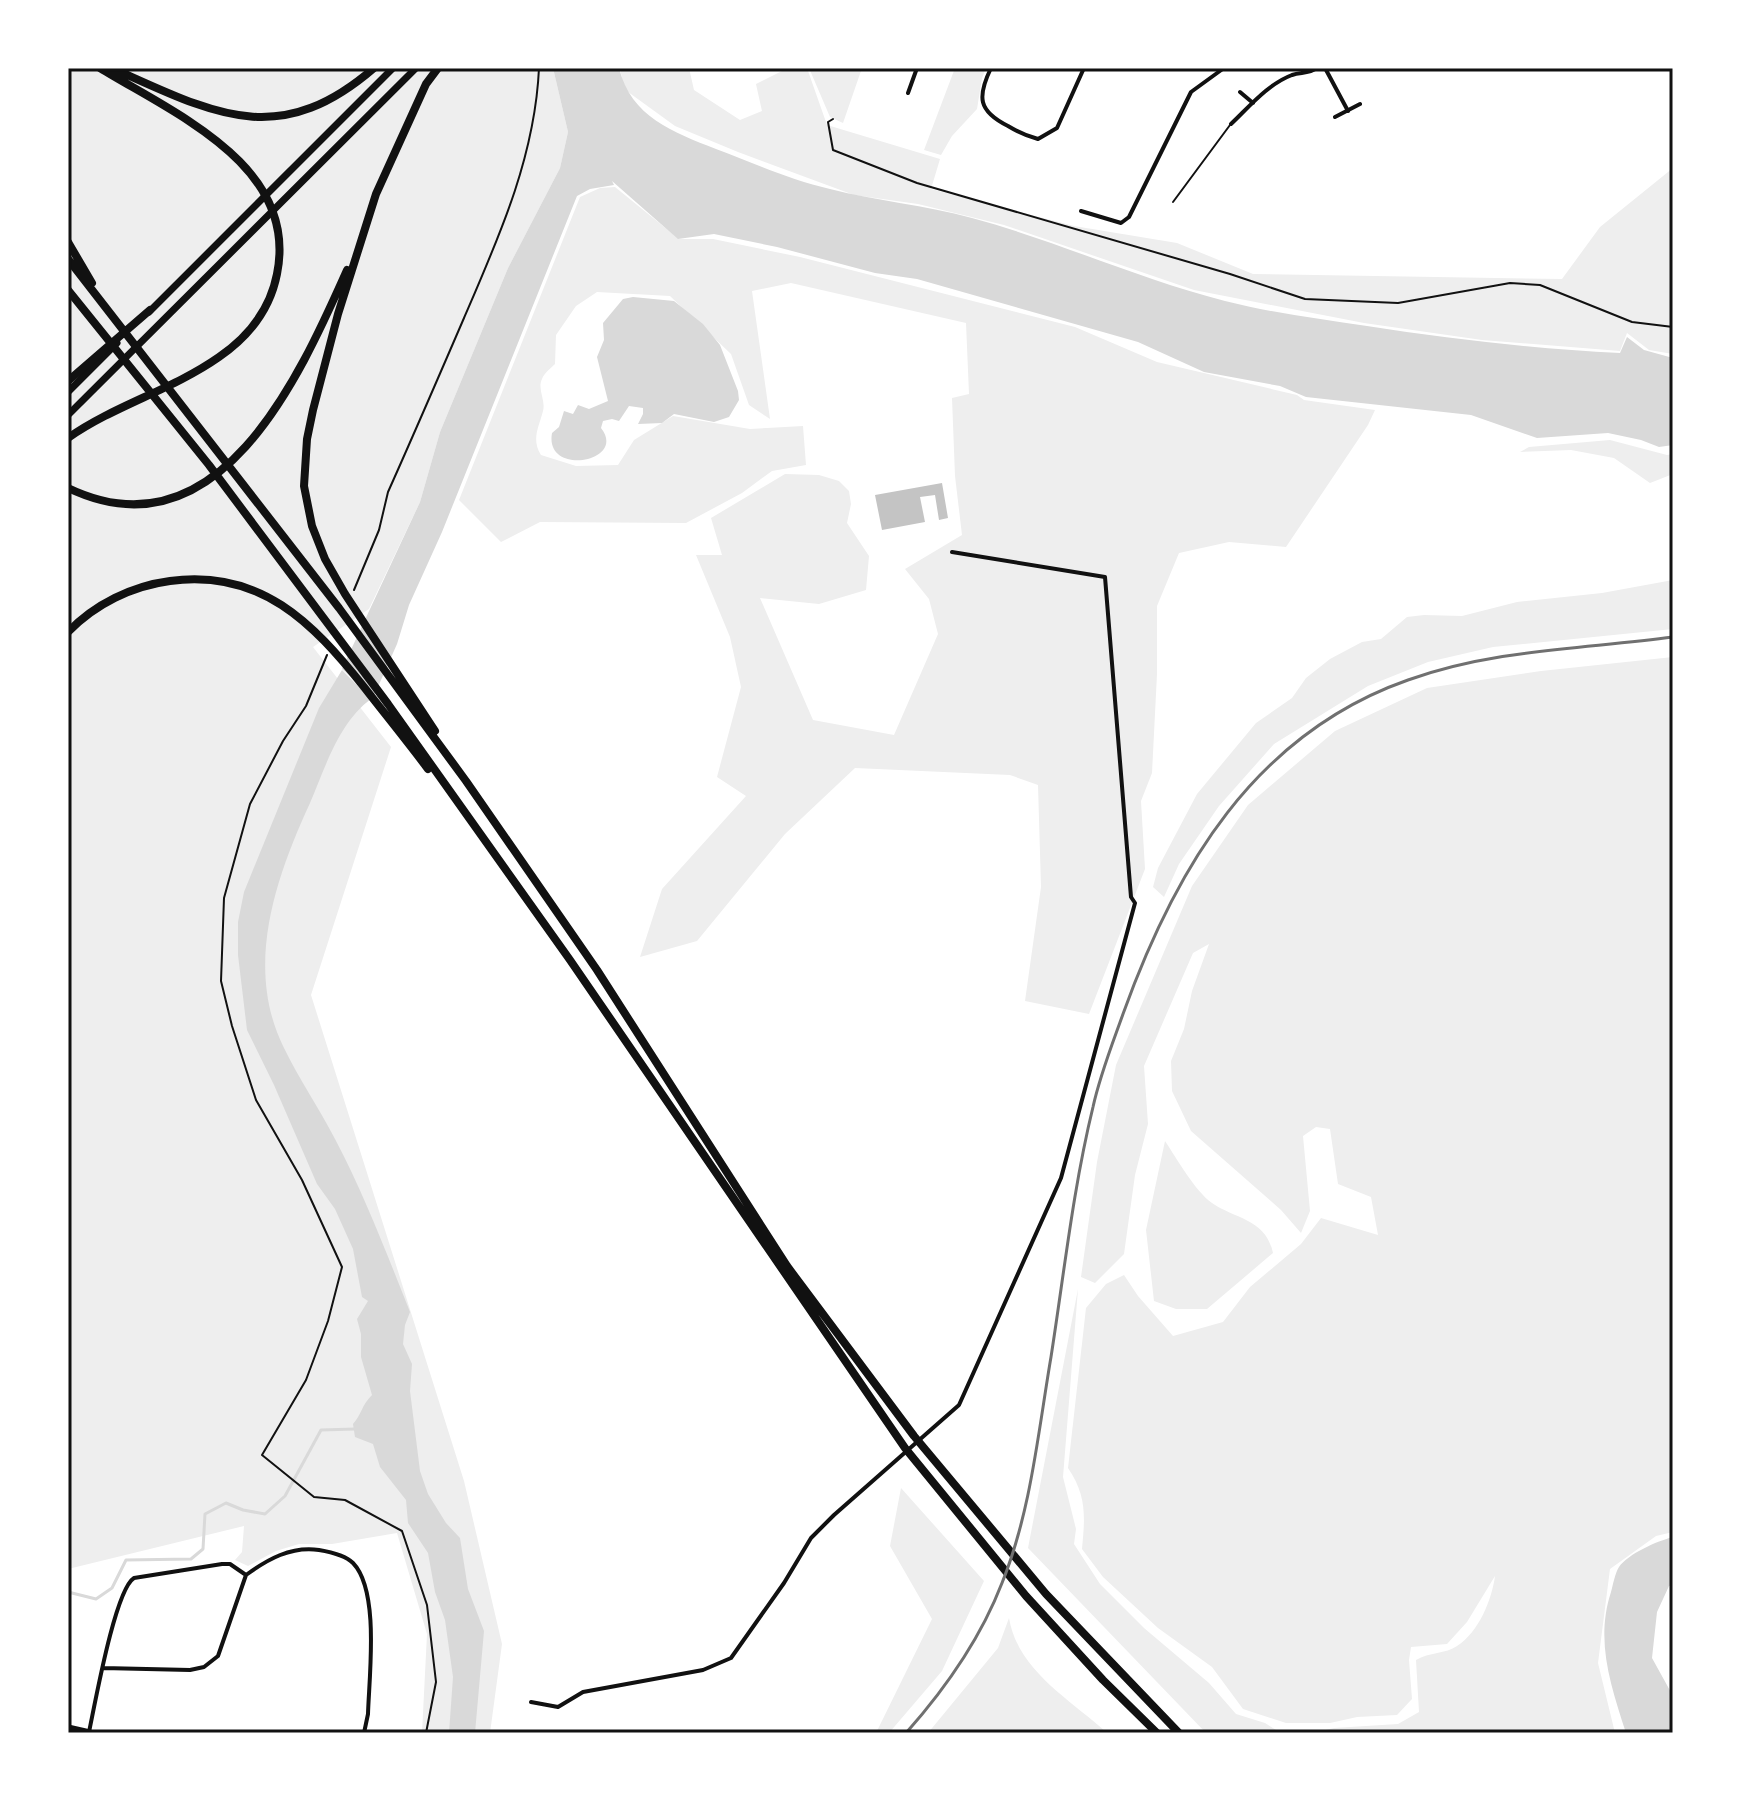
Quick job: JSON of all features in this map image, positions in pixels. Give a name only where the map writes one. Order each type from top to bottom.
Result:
[{"type":"highway","points":[[68,438],[109,413],[207,365],[239,342],[257,322],[266,306],[276,281],[279,260],[273,209],[263,189],[240,161],[198,129],[100,68]]},
{"type":"highway","points":[[112,68],[201,106],[236,115],[269,117],[296,114],[318,107],[374,68]]},
{"type":"highway","points":[[438,68],[426,84],[382,180],[338,314],[313,410],[304,464],[304,486],[312,526],[325,559],[466,781]]},
{"type":"highway","points":[[68,488],[105,501],[147,503],[171,499],[193,490],[225,469],[263,426],[312,346],[369,218]]},
{"type":"highway","points":[[68,242],[101,299]]},
{"type":"highway","points":[[68,259],[221,453],[466,781],[597,970],[787,1266],[896,1412],[1046,1594],[1179,1733]]},
{"type":"highway","points":[[68,290],[226,487],[496,854],[905,1448],[1026,1596],[1103,1680],[1157,1733]]},
{"type":"highway","points":[[68,381],[150,310]]},
{"type":"highway","points":[[68,632],[104,603],[160,582],[197,579],[236,585],[276,601],[308,624],[386,708]]},
{"type":"main road","points":[[68,392],[393,68]]},
{"type":"main road","points":[[68,415],[416,68]]},
{"type":"main road","points":[[68,1728],[89,1733]]},
{"type":"street","points":[[908,93],[917,68]]},
{"type":"street","points":[[991,68],[982,92],[982,105],[993,119],[1038,139],[1057,128],[1084,68]]},
{"type":"street","points":[[1081,211],[1121,223],[1129,217],[1191,92],[1224,68]]},
{"type":"street","points":[[1231,124],[1268,89],[1292,75],[1317,68]]},
{"type":"street","points":[[1325,68],[1348,111]]},
{"type":"street","points":[[1240,92],[1253,103]]},
{"type":"street","points":[[1335,117],[1360,104]]},
{"type":"street","points":[[531,1702],[558,1707],[583,1692],[703,1670],[731,1658],[784,1583],[811,1538],[959,1405],[1061,1178],[1135,903],[1131,897],[1105,577],[952,552]]},
{"type":"street","points":[[103,1668],[190,1670],[204,1667],[218,1656],[246,1575],[269,1558],[290,1551],[312,1549],[332,1552],[352,1562],[367,1592],[368,1714],[364,1733]]},
{"type":"street","points":[[89,1733],[103,1668],[128,1582],[134,1578],[222,1564],[230,1564],[246,1575]]},
{"type":"lane","points":[[1173,202],[1231,124]]},
{"type":"path","points":[[833,119],[828,122],[833,150],[917,183],[1230,274],[1305,299],[1398,303],[1510,283],[1540,285],[1632,322],[1673,327]]},
{"type":"path","points":[[342,1267],[328,1321],[306,1380],[262,1455],[314,1497],[345,1500],[402,1531],[427,1605],[436,1682],[426,1733]]},
{"type":"shaded area","points":[[68,68],[553,68],[568,132],[560,168],[508,268],[440,432],[420,502],[369,609],[313,647],[391,747],[311,995],[464,1481],[502,1644],[490,1733],[422,1733],[427,1634],[397,1533],[332,1544],[299,1544],[276,1551],[248,1566],[235,1560],[242,1552],[244,1526],[68,1569]]},
{"type":"shaded area","points":[[553,68],[619,68],[633,99],[656,120],[684,136],[786,176],[848,193],[972,218],[1225,301],[1314,318],[1525,346],[1620,353],[1627,337],[1644,350],[1673,358],[1673,445],[1659,447],[1608,433],[1537,438],[1471,415],[1306,397],[1280,386],[1204,372],[1138,342],[917,279],[875,273],[714,234],[678,239],[612,181],[614,185],[590,189],[577,196],[373,698],[342,669],[420,502],[440,432],[508,268],[560,168],[568,132]]},
{"type":"shaded area","points":[[620,68],[689,68],[694,90],[740,120],[762,111],[756,84],[788,68],[807,68],[827,125],[940,159],[931,189],[1074,226],[1177,243],[1253,274],[1562,279],[1600,227],[1673,168],[1673,354],[1649,350],[1627,333],[1620,351],[1482,340],[1364,323],[1194,290],[1004,225],[918,204],[854,195],[738,152],[675,126],[624,89]]},
{"type":"shaded area","points":[[809,68],[862,68],[843,123],[830,117]]},
{"type":"shaded area","points":[[955,68],[986,68],[977,109],[952,136],[941,155],[924,150]]},
{"type":"shaded area","points":[[615,187],[679,239],[713,239],[800,257],[1075,327],[1157,362],[1297,395],[1304,400],[1375,410],[1286,547],[1229,542],[1179,553],[1157,606],[1152,773],[1141,801],[1145,869],[1089,1014],[1025,1001],[1041,887],[1038,785],[1010,775],[855,768],[785,834],[697,941],[640,957],[662,889],[746,796],[717,777],[741,687],[730,637],[696,555],[722,555],[711,518],[785,474],[819,475],[839,481],[849,491],[851,504],[847,523],[869,556],[866,590],[819,604],[760,598],[813,720],[894,735],[938,634],[929,599],[905,569],[962,535],[955,476],[952,398],[969,394],[966,323],[791,283],[752,291],[770,419],[749,405],[731,354],[670,296],[597,292],[576,306],[556,335],[555,364],[541,383],[544,407],[536,438],[541,455],[576,466],[618,465],[634,440],[673,416],[750,429],[803,426],[806,465],[772,471],[742,493],[686,523],[540,522],[501,542],[459,500],[580,197],[600,188]]},
{"type":"shaded area","points":[[623,299],[674,301],[703,324],[720,345],[739,400],[729,417],[714,422],[674,414],[662,423],[638,424],[643,408],[629,406],[619,421],[603,421],[604,449],[595,456],[571,460],[560,456],[553,447],[552,433],[559,427],[564,411],[573,414],[578,405],[589,409],[608,401],[597,357],[604,340],[603,323]]},
{"type":"shaded area","points":[[1610,440],[1673,454],[1673,474],[1650,483],[1614,458],[1571,450],[1520,452],[1529,447]]},
{"type":"shaded area","points":[[1673,580],[1673,629],[1493,647],[1428,662],[1368,686],[1274,744],[1219,806],[1179,864],[1164,897],[1153,887],[1158,868],[1197,794],[1256,723],[1292,698],[1306,678],[1330,659],[1362,642],[1381,639],[1407,617],[1462,616],[1517,602],[1602,593]]},
{"type":"shaded area","points":[[1673,657],[1673,1532],[1656,1536],[1610,1569],[1598,1663],[1615,1733],[1313,1733],[1334,1728],[1398,1724],[1419,1712],[1416,1660],[1453,1649],[1465,1640],[1483,1614],[1495,1576],[1467,1622],[1447,1644],[1411,1647],[1412,1699],[1397,1715],[1357,1717],[1330,1723],[1286,1723],[1243,1709],[1212,1667],[1158,1628],[1103,1577],[1082,1549],[1082,1497],[1068,1468],[1086,1308],[1106,1284],[1124,1275],[1173,1336],[1223,1322],[1250,1287],[1301,1244],[1321,1218],[1378,1235],[1371,1197],[1338,1184],[1330,1129],[1316,1127],[1303,1136],[1310,1211],[1301,1233],[1281,1210],[1191,1131],[1172,1091],[1171,1061],[1184,1029],[1192,991],[1209,944],[1193,953],[1144,1066],[1148,1124],[1135,1175],[1124,1254],[1095,1283],[1081,1277],[1097,1162],[1116,1065],[1192,886],[1248,805],[1335,731],[1427,688],[1541,671]]},
{"type":"shaded area","points":[[342,670],[371,699],[350,720],[334,746],[286,862],[269,924],[265,955],[266,987],[272,1018],[284,1048],[346,1160],[410,1312],[403,1344],[412,1364],[410,1391],[420,1471],[428,1494],[446,1523],[460,1538],[468,1589],[484,1631],[475,1733],[449,1733],[453,1677],[445,1620],[435,1592],[428,1553],[408,1523],[406,1500],[380,1467],[373,1444],[355,1437],[353,1424],[372,1395],[361,1357],[361,1334],[357,1319],[368,1301],[362,1297],[353,1249],[335,1209],[317,1184],[247,1030],[238,955],[238,922],[244,892],[319,708]]},
{"type":"shaded area","points":[[1165,1141],[1199,1191],[1212,1203],[1257,1226],[1264,1233],[1273,1253],[1207,1309],[1176,1309],[1154,1301],[1146,1230]]},
{"type":"shaded area","points":[[1078,1289],[1063,1477],[1076,1529],[1074,1544],[1100,1584],[1144,1628],[1209,1683],[1236,1714],[1265,1723],[1281,1733],[1206,1733],[1028,1548]]},
{"type":"shaded area","points":[[901,1488],[984,1581],[942,1671],[889,1733],[876,1733],[932,1619],[890,1546]]},
{"type":"shaded area","points":[[1673,1537],[1673,1585],[1669,1586],[1657,1612],[1652,1658],[1673,1696],[1673,1733],[1626,1733],[1607,1663],[1606,1610],[1616,1572],[1623,1562],[1643,1549]]},
{"type":"shaded area","points":[[1009,1618],[1014,1637],[1034,1669],[1107,1733],[928,1733],[998,1648]]},
{"type":"building","points":[[942,483],[948,518],[939,520],[935,495],[920,497],[925,522],[882,530],[875,495]]},
{"type":"waterway","points":[[68,1592],[96,1599],[112,1588],[126,1560],[191,1559],[203,1549],[205,1514],[226,1503],[265,1514],[285,1496],[321,1430],[355,1429]]},
{"type":"railway","points":[[906,1733],[935,1699],[973,1644],[1012,1556],[1032,1472],[1074,1200],[1099,1083],[1144,960],[1168,908],[1195,859],[1227,813],[1264,771],[1306,735],[1354,704],[1408,680],[1506,656],[1673,637]]}]
